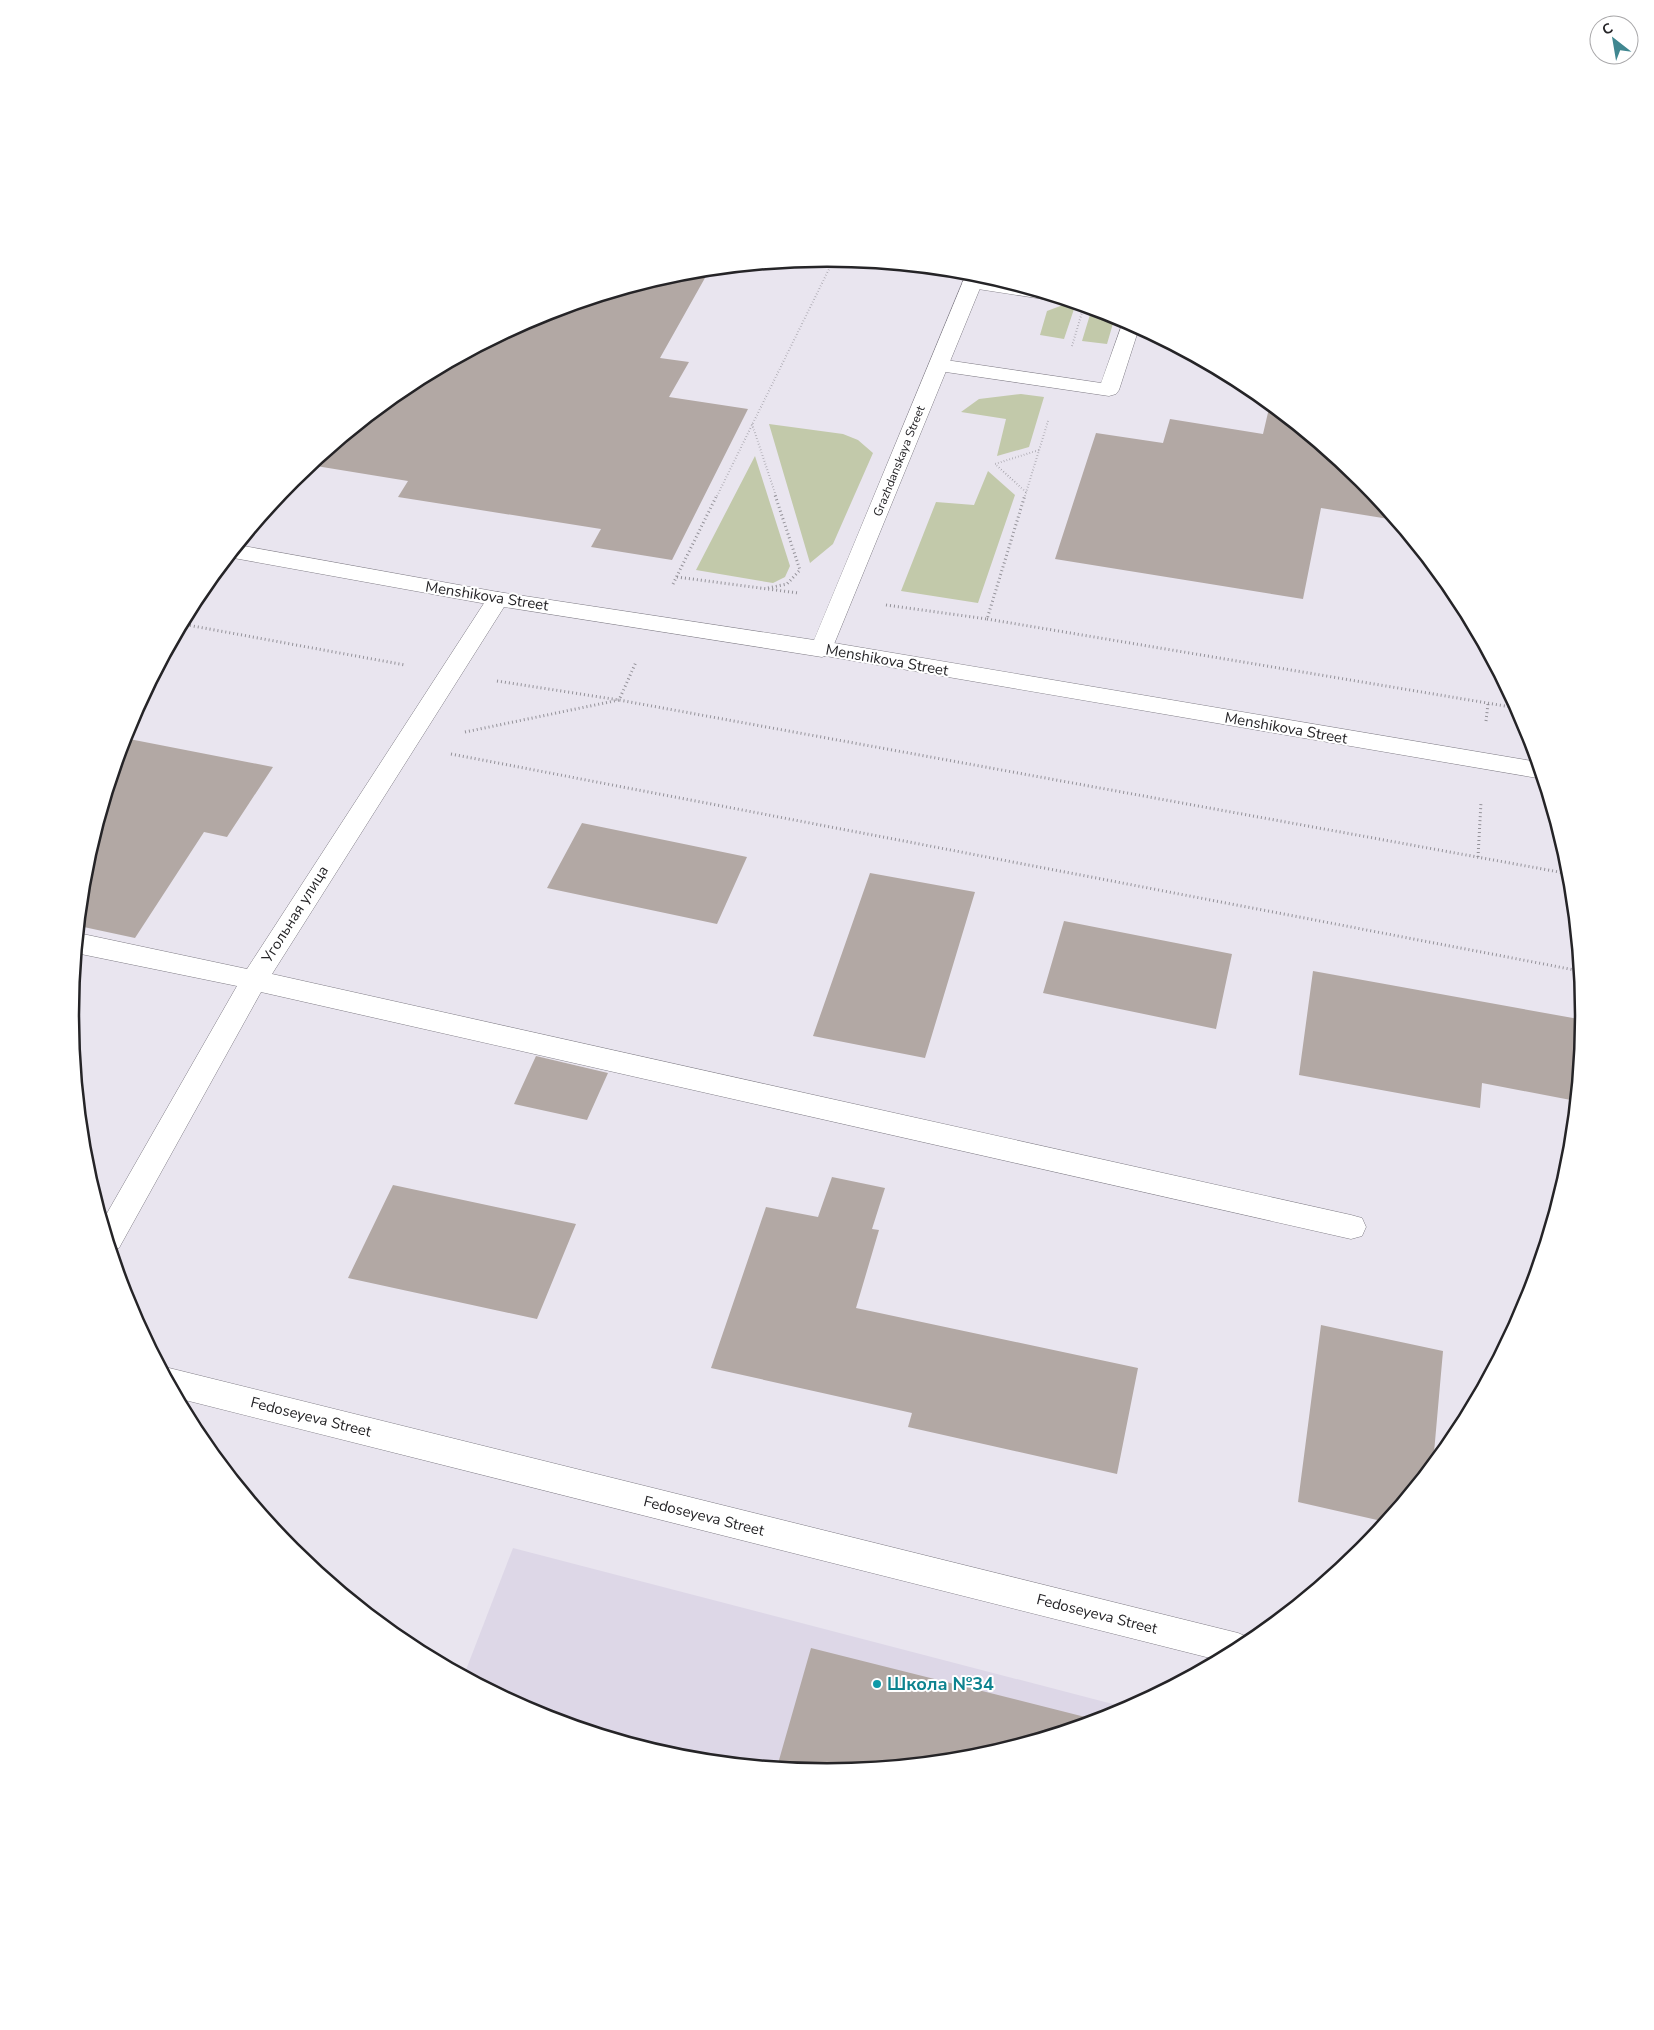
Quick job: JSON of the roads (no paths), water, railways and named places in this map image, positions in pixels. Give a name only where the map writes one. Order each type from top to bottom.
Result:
[{"type":"street","name":"Grazhdanskaya Street","points":[[822,649],[973,281]]},
{"type":"street","points":[[938,365],[1109,390],[1128,331]]},
{"type":"street","name":"Menshikova Street","points":[[239,552],[498,599],[822,649],[1534,770]]},
{"type":"street","name":"Угольная улица","points":[[111,1233],[254,980],[403,744],[498,599]]},
{"type":"street","points":[[82,944],[254,980],[1351,1227]]},
{"type":"street","name":"Fedoseyeva Street","points":[[176,1384],[1228,1646]]},
{"type":"place","name":"Школа №34","points":[[877,1684]]}]
